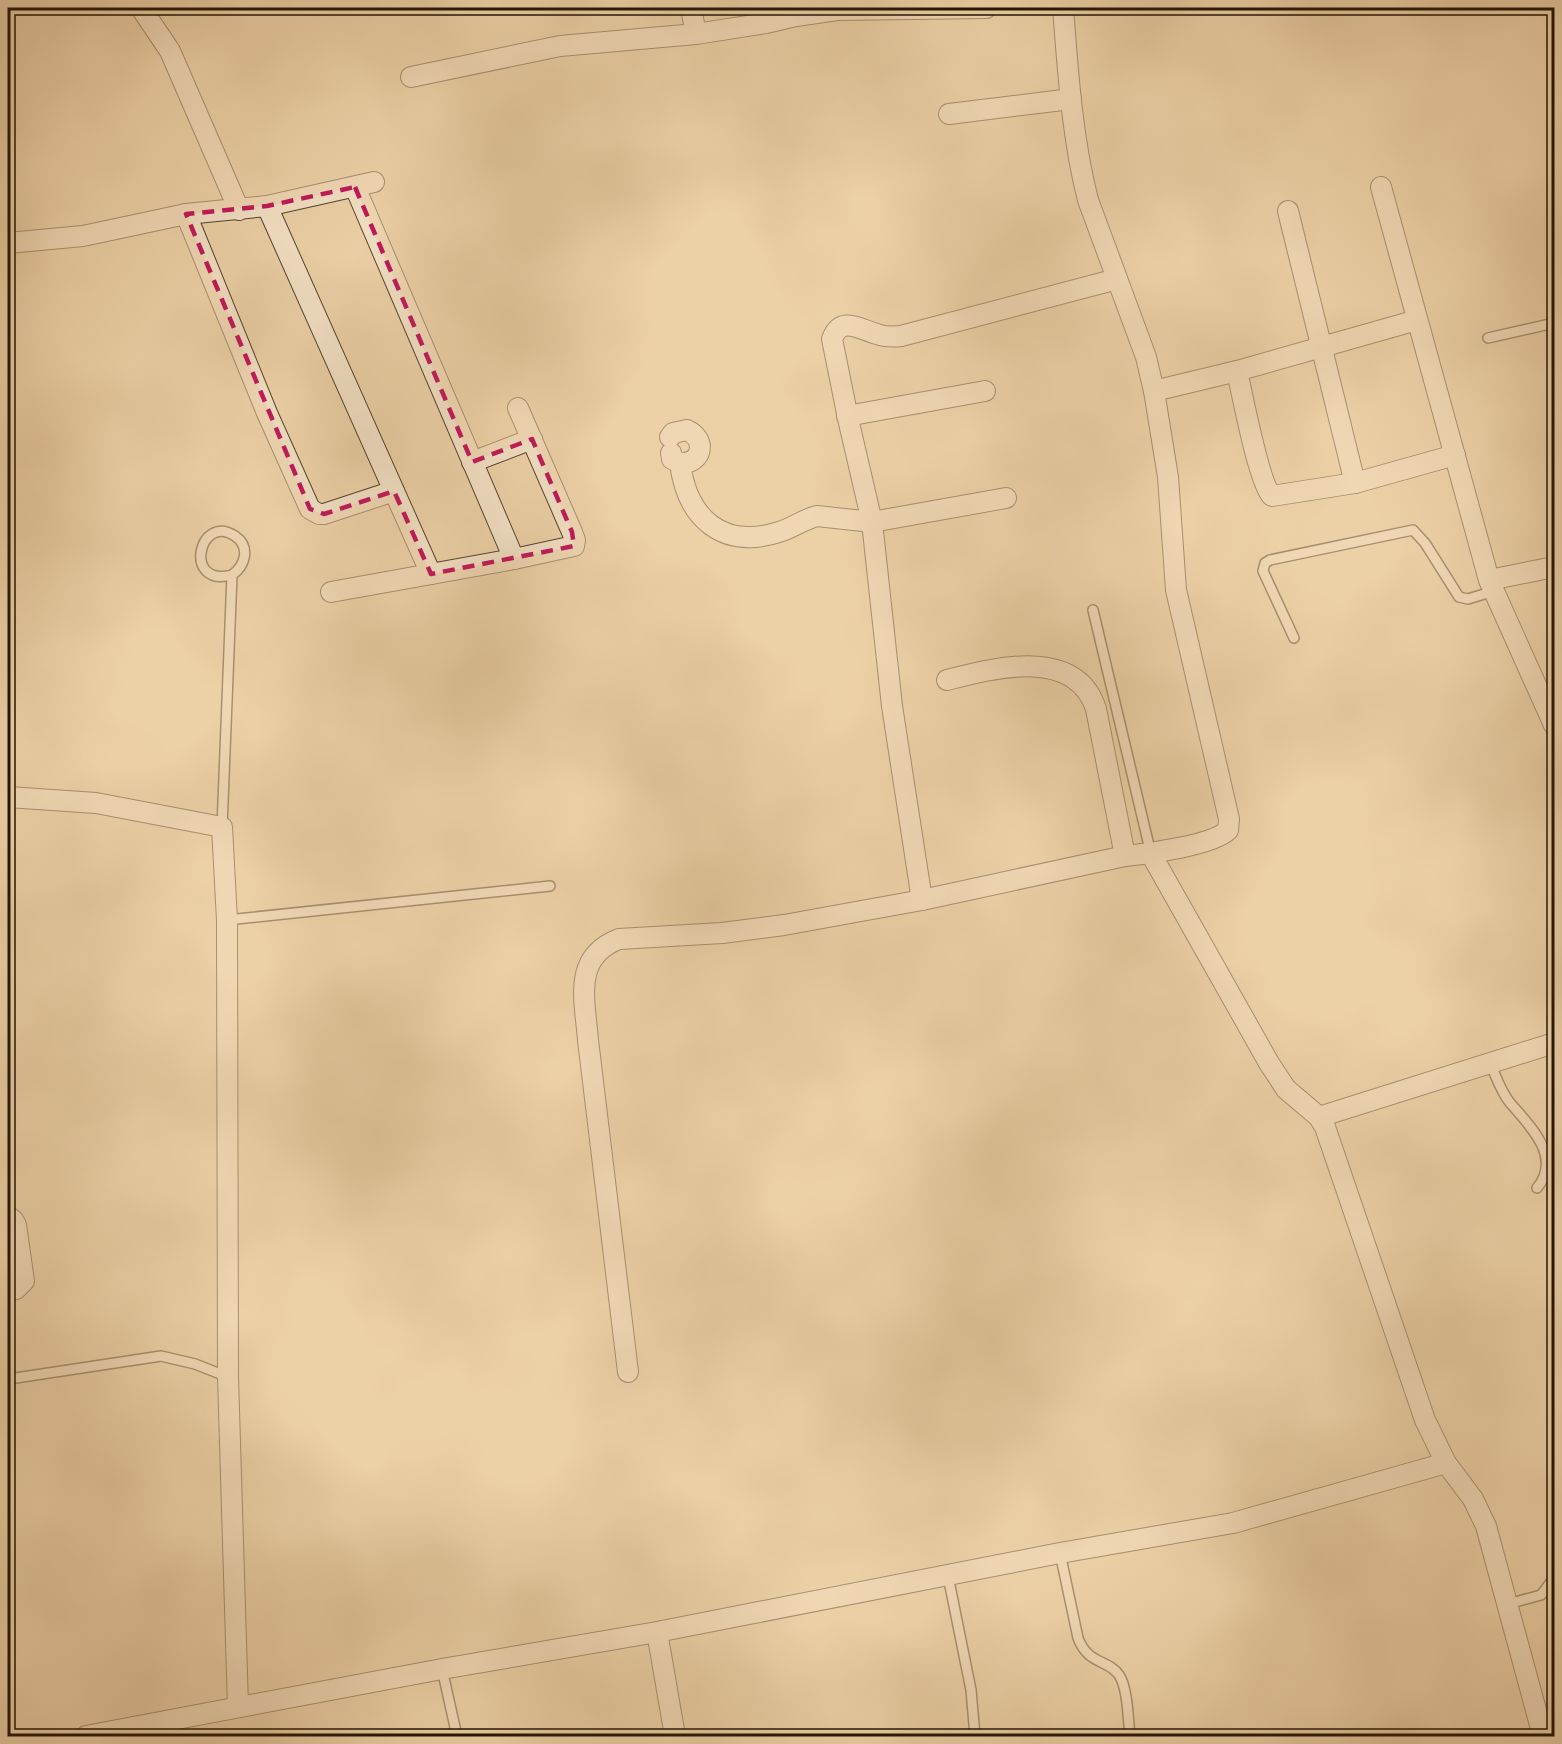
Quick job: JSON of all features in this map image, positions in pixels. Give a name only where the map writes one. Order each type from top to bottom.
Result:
[{"type":"street","points":[[141,8],[170,51],[239,210]]},
{"type":"street","points":[[691,8],[696,34]]},
{"type":"street","points":[[411,77],[560,46],[696,34],[837,10],[986,8]]},
{"type":"street","points":[[628,1372],[588,1040],[584,979],[592,957],[609,943],[619,939],[753,930],[922,900],[1125,856],[1151,854],[1215,838],[1225,834],[1229,825],[1176,590],[1168,477],[1154,391],[1146,357],[1088,200],[1082,177],[1071,99],[1063,8]]},
{"type":"street","points":[[949,114],[1071,99]]},
{"type":"street","points":[[8,243],[83,236],[186,214],[267,206],[374,183]]},
{"type":"street","points":[[355,187],[514,559]]},
{"type":"street","points":[[1381,187],[1492,585],[1554,725]]},
{"type":"street","points":[[267,206],[431,574]]},
{"type":"street","points":[[1288,211],[1355,483]]},
{"type":"street","points":[[186,214],[267,412],[310,509],[324,514],[394,492]]},
{"type":"street","points":[[922,900],[892,705],[872,522],[832,339],[840,327],[848,324],[883,336],[901,336],[1118,279]]},
{"type":"street","points":[[1154,391],[1237,371],[1418,320]]},
{"type":"street","points":[[1237,371],[1252,441],[1270,494],[1274,496],[1355,483],[1455,455]]},
{"type":"street","points":[[847,416],[985,392]]},
{"type":"street","points":[[331,592],[568,549],[575,543],[518,408]]},
{"type":"street","points":[[472,462],[532,439]]},
{"type":"street","points":[[673,451],[688,499],[711,526],[734,536],[752,537],[781,532],[817,516],[872,522],[1006,498]]},
{"type":"street","points":[[1492,585],[1554,567]]},
{"type":"street","points":[[947,680],[1011,666],[1068,674],[1082,684],[1089,691],[1096,709],[1125,856]]},
{"type":"street","points":[[8,797],[96,803],[222,827],[227,920],[228,1377],[238,1707]]},
{"type":"street","points":[[1151,854],[1269,1063],[1286,1089],[1319,1117],[1325,1127],[1414,1392],[1435,1442],[1446,1463],[1478,1508],[1492,1543],[1543,1737]]},
{"type":"street","points":[[1319,1117],[1554,1043]]},
{"type":"street","points":[[8,1216],[16,1225],[24,1281],[21,1287],[8,1290]]},
{"type":"street","points":[[86,1737],[1233,1523],[1446,1463]]},
{"type":"street","points":[[657,1632],[675,1737]]},
{"type":"lane","points":[[1488,338],[1554,323]]},
{"type":"lane","points":[[1294,638],[1263,571],[1265,563],[1270,560],[1413,530],[1425,543],[1459,597],[1468,599],[1492,585]]},
{"type":"lane","points":[[221,532],[230,534],[238,538],[243,545],[244,562],[232,575],[215,576],[202,564],[201,547],[213,534],[221,532]]},
{"type":"lane","points":[[222,827],[232,575]]},
{"type":"lane","points":[[1093,610],[1151,854]]},
{"type":"lane","points":[[227,920],[550,886]]},
{"type":"lane","points":[[1490,1063],[1508,1100],[1532,1124],[1548,1152],[1551,1163],[1549,1174],[1537,1188]]},
{"type":"lane","points":[[9,1379],[161,1356],[195,1364],[228,1377]]},
{"type":"lane","points":[[1060,1554],[1080,1645],[1092,1658],[1119,1675],[1125,1692],[1130,1737]]},
{"type":"lane","points":[[948,1576],[971,1690],[975,1737]]},
{"type":"lane","points":[[1508,1604],[1541,1596],[1554,1578]]},
{"type":"lane","points":[[442,1669],[458,1737]]},
{"type":"highlighted area","points":[[355,187],[472,462],[532,439],[572,532],[574,546],[431,574],[394,491],[324,514],[310,509],[186,214],[267,206]]}]
